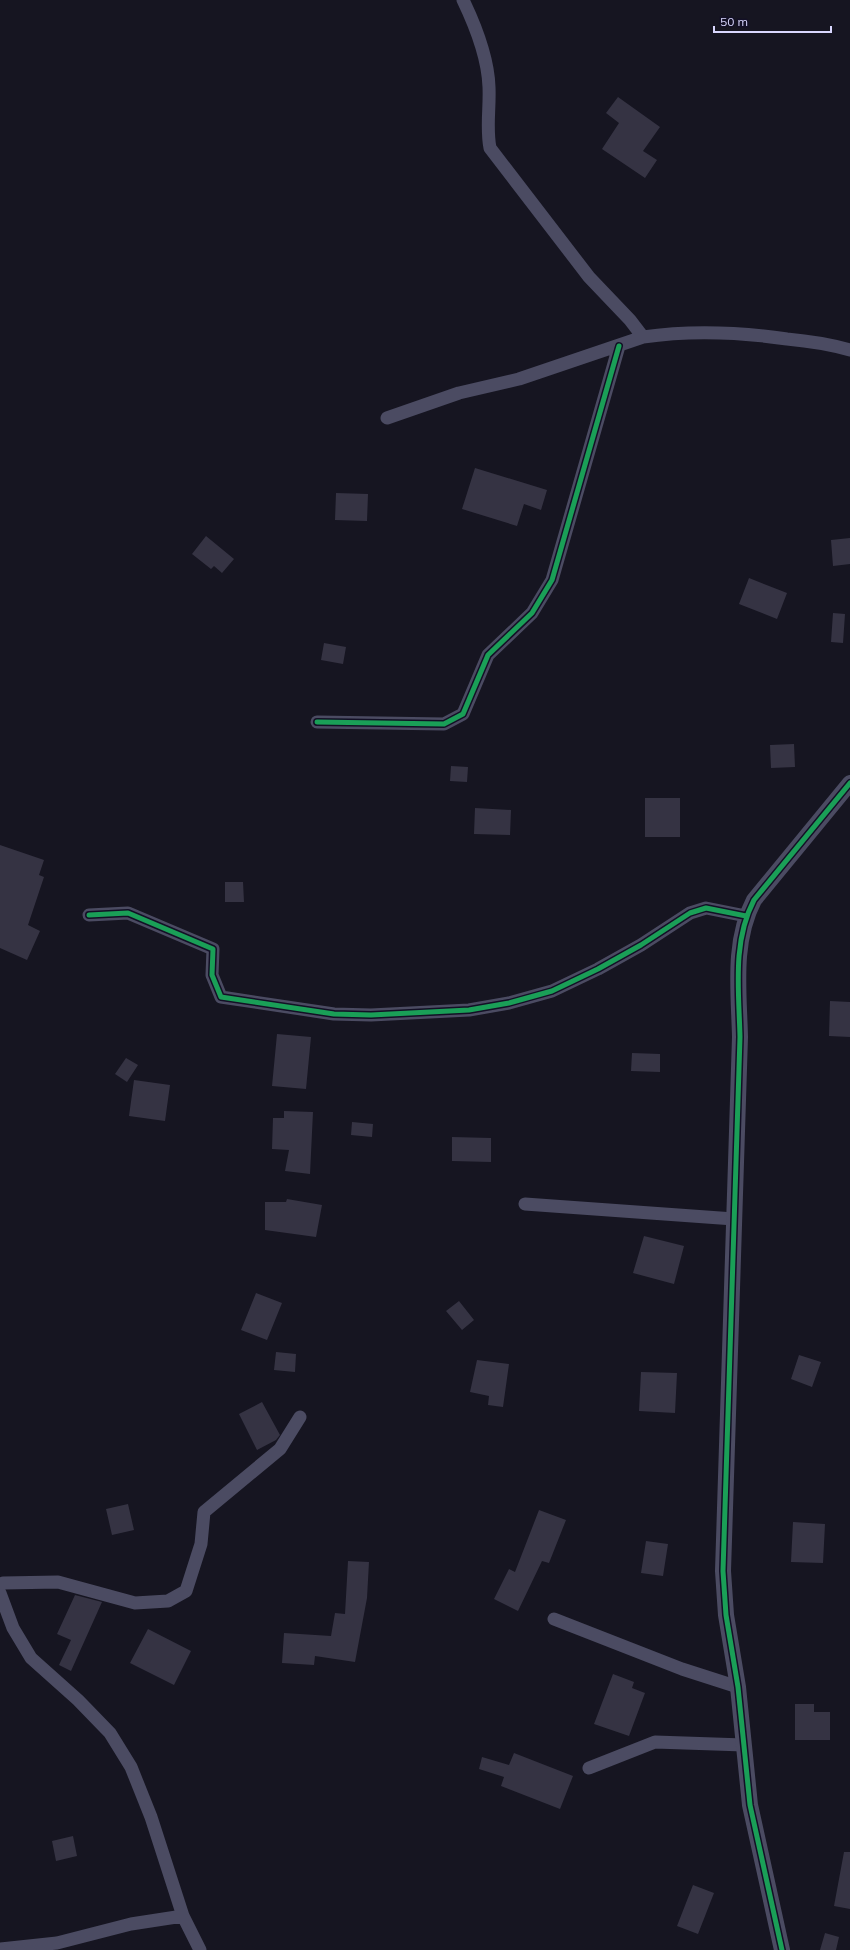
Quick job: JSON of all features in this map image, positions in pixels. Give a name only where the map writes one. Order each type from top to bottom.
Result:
[{"type":"street","points":[[463,0],[483,49],[489,86],[487,132],[490,148],[579,265],[630,320],[643,337]]},
{"type":"street","points":[[387,418],[459,393],[519,379],[643,337],[700,332],[757,335],[831,344],[850,350]]},
{"type":"street","points":[[317,722],[444,724],[463,714],[488,655],[532,613],[552,580],[619,346]]},
{"type":"street","points":[[782,1950],[750,1806],[738,1687],[726,1616],[723,1571],[740,1037],[739,959],[746,916],[754,900],[786,859],[850,783]]},
{"type":"street","points":[[89,915],[128,913],[213,949],[212,975],[222,997],[334,1014],[371,1015],[469,1010],[509,1003],[552,991],[598,969],[641,945],[690,913],[706,908],[746,916]]},
{"type":"street","points":[[525,1204],[734,1219]]},
{"type":"street","points":[[200,1950],[183,1916],[151,1817],[131,1767],[110,1733],[78,1700],[31,1658],[13,1628],[1,1585],[58,1582],[135,1603],[168,1600],[186,1591],[201,1544],[204,1512],[280,1449],[300,1417]]},
{"type":"street","points":[[554,1620],[682,1669],[738,1687]]},
{"type":"street","points":[[589,1768],[655,1742],[744,1745]]},
{"type":"street","points":[[0,1949],[57,1943],[131,1924],[183,1916]]},
{"type":"building","points":[[618,97],[660,127],[643,151],[657,160],[645,178],[602,149],[619,123],[606,113]]},
{"type":"building","points":[[475,468],[547,490],[541,510],[524,504],[517,526],[462,509]]},
{"type":"building","points":[[336,493],[368,494],[367,521],[335,520]]},
{"type":"building","points":[[206,536],[234,559],[222,573],[214,566],[211,569],[192,554]]},
{"type":"building","points":[[850,538],[850,564],[833,566],[831,540]]},
{"type":"building","points":[[749,578],[787,593],[777,619],[739,604]]},
{"type":"building","points":[[833,613],[845,614],[843,643],[831,642]]},
{"type":"building","points":[[324,643],[346,647],[343,664],[321,660]]},
{"type":"building","points":[[794,744],[795,767],[771,768],[770,745]]},
{"type":"building","points":[[451,766],[468,767],[467,782],[450,781]]},
{"type":"building","points":[[645,798],[680,798],[680,837],[645,837]]},
{"type":"building","points":[[475,808],[511,810],[510,835],[474,834]]},
{"type":"building","points":[[0,845],[44,860],[39,875],[44,877],[28,925],[40,931],[27,960],[0,948]]},
{"type":"building","points":[[225,882],[243,882],[244,902],[225,902]]},
{"type":"building","points":[[830,1001],[850,1002],[850,1037],[829,1036]]},
{"type":"building","points":[[277,1034],[311,1037],[306,1089],[272,1086]]},
{"type":"building","points":[[632,1053],[660,1054],[660,1072],[631,1071]]},
{"type":"building","points":[[126,1058],[138,1065],[127,1082],[115,1074]]},
{"type":"building","points":[[134,1080],[170,1085],[165,1121],[129,1116]]},
{"type":"building","points":[[284,1111],[313,1112],[310,1174],[285,1171],[289,1150],[272,1149],[273,1118],[284,1118]]},
{"type":"building","points":[[352,1122],[373,1124],[372,1137],[351,1135]]},
{"type":"building","points":[[452,1137],[491,1138],[491,1162],[452,1161]]},
{"type":"building","points":[[287,1199],[322,1205],[316,1237],[265,1230],[265,1202],[286,1202]]},
{"type":"building","points":[[644,1236],[684,1246],[674,1284],[633,1273]]},
{"type":"building","points":[[256,1293],[282,1303],[267,1340],[241,1330]]},
{"type":"building","points":[[459,1301],[474,1320],[462,1330],[446,1311]]},
{"type":"building","points":[[276,1352],[296,1354],[295,1372],[274,1370]]},
{"type":"building","points":[[799,1355],[821,1362],[812,1387],[791,1379]]},
{"type":"building","points":[[477,1360],[509,1364],[503,1407],[488,1405],[489,1396],[470,1392]]},
{"type":"building","points":[[641,1372],[677,1373],[675,1413],[639,1411]]},
{"type":"building","points":[[262,1402],[280,1435],[276,1440],[257,1450],[239,1414]]},
{"type":"building","points":[[128,1504],[134,1530],[112,1535],[106,1509]]},
{"type":"building","points":[[539,1510],[566,1520],[549,1563],[542,1561],[518,1611],[494,1599],[509,1569],[515,1572]]},
{"type":"building","points":[[793,1522],[825,1524],[823,1563],[791,1562]]},
{"type":"building","points":[[646,1541],[668,1544],[663,1576],[641,1573]]},
{"type":"building","points":[[348,1561],[369,1562],[367,1598],[355,1662],[315,1656],[314,1665],[282,1663],[284,1633],[331,1636],[335,1613],[345,1614]]},
{"type":"building","points":[[75,1595],[102,1602],[71,1671],[59,1665],[71,1640],[57,1634]]},
{"type":"building","points":[[148,1629],[191,1651],[174,1685],[130,1663]]},
{"type":"building","points":[[613,1674],[634,1682],[632,1688],[645,1693],[629,1736],[594,1724]]},
{"type":"building","points":[[795,1704],[814,1704],[814,1712],[830,1712],[830,1740],[795,1740]]},
{"type":"building","points":[[514,1753],[573,1776],[560,1809],[501,1786],[504,1777],[479,1769],[482,1757],[509,1765]]},
{"type":"building","points":[[73,1836],[77,1856],[56,1861],[52,1841]]},
{"type":"building","points":[[844,1852],[850,1852],[850,1909],[834,1906]]},
{"type":"building","points":[[693,1885],[714,1893],[698,1934],[677,1926]]},
{"type":"building","points":[[825,1933],[839,1937],[836,1950],[820,1950]]},
{"type":"cycle path","points":[[317,722],[444,724],[463,714],[488,655],[532,613],[552,580],[619,346]]},
{"type":"cycle path","points":[[782,1950],[750,1805],[738,1687],[726,1615],[723,1571],[740,1037],[738,967],[742,933],[754,900],[850,783]]},
{"type":"cycle path","points":[[89,915],[128,913],[213,949],[212,975],[221,997],[334,1014],[371,1015],[469,1010],[509,1003],[552,991],[598,969],[641,945],[690,913],[706,908],[746,916]]}]
